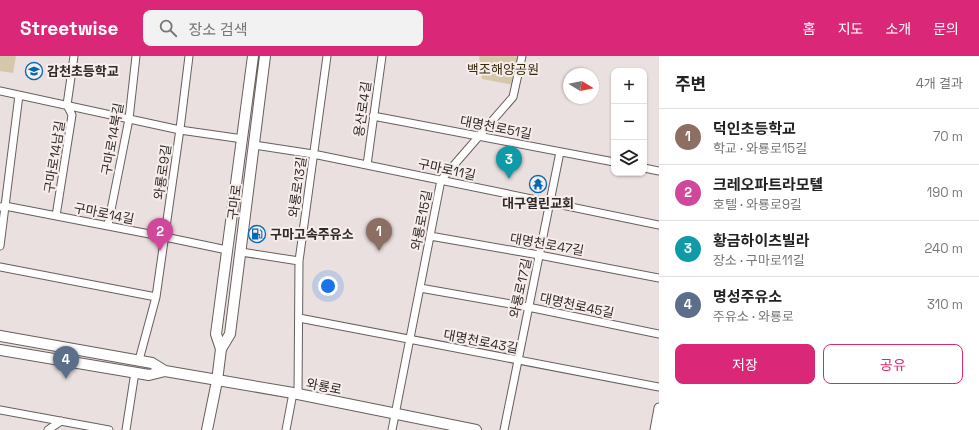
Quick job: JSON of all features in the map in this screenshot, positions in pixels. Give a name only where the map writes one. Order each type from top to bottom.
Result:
[{"type":"main road","name":"구마로","points":[[221,349],[216,334],[253,56]]},
{"type":"main road","name":"구마로","points":[[207,430],[217,381],[221,349],[230,334],[265,56]]},
{"type":"main road","name":"와룡로","points":[[0,336],[139,360],[152,363],[165,371],[296,394],[476,430]]},
{"type":"main road","name":"와룡로","points":[[0,350],[149,375],[165,371]]},
{"type":"street","name":"구마로14남길","points":[[56,216],[72,115],[67,105],[74,56]]},
{"type":"street","name":"구마로14북길","points":[[108,226],[129,119],[136,56]]},
{"type":"street","name":"와룡로9길","points":[[139,360],[156,297],[189,56]]},
{"type":"street","name":"와룡로13길","points":[[286,430],[296,394],[299,261],[327,56]]},
{"type":"street","name":"용산로4길","points":[[367,164],[382,56]]},
{"type":"street","name":"와룡로15길","points":[[392,430],[441,180],[513,97],[522,56]]},
{"type":"street","points":[[0,91],[180,130],[243,139]]},
{"type":"street","points":[[0,246],[3,206],[19,95]]},
{"type":"street","name":"대명천로51길","points":[[373,116],[611,161]]},
{"type":"street","name":"구마로11길","points":[[254,145],[367,164],[659,225]]},
{"type":"street","name":"와룡로17길","points":[[504,430],[560,152]]},
{"type":"street","points":[[647,169],[659,171]]},
{"type":"street","name":"구마로14길","points":[[3,206],[227,250]]},
{"type":"street","name":"대명천로47길","points":[[430,236],[659,278]]},
{"type":"street","points":[[240,252],[299,261]]},
{"type":"street","points":[[0,267],[156,297]]},
{"type":"street","name":"대명천로45길","points":[[420,288],[528,307],[659,334]]},
{"type":"street","name":"대명천로43길","points":[[298,318],[659,387]]},
{"type":"street","points":[[126,430],[135,372]]},
{"type":"street","points":[[655,430],[659,408]]},
{"type":"street","points":[[0,410],[61,421],[79,427],[109,430]]},
{"type":"street","points":[[48,430],[61,421]]},
{"type":"green space","points":[[0,56],[16,56],[13,73],[0,71]]},
{"type":"green space","name":"백조해양공원","points":[[479,56],[520,56],[514,85],[482,79]]},
{"type":"place","name":"감천초등학교","points":[[34,71]]},
{"type":"place","name":"황금하이츠빌라","points":[[509,179]]},
{"type":"place","name":"대구열린교회","points":[[538,184]]},
{"type":"place","name":"구마고속주유소","points":[[257,234]]},
{"type":"place","name":"크레오파트라모텔","points":[[160,251]]},
{"type":"place","name":"덕인초등학교","points":[[379,251]]},
{"type":"place","name":"명성주유소","points":[[66,379]]}]
